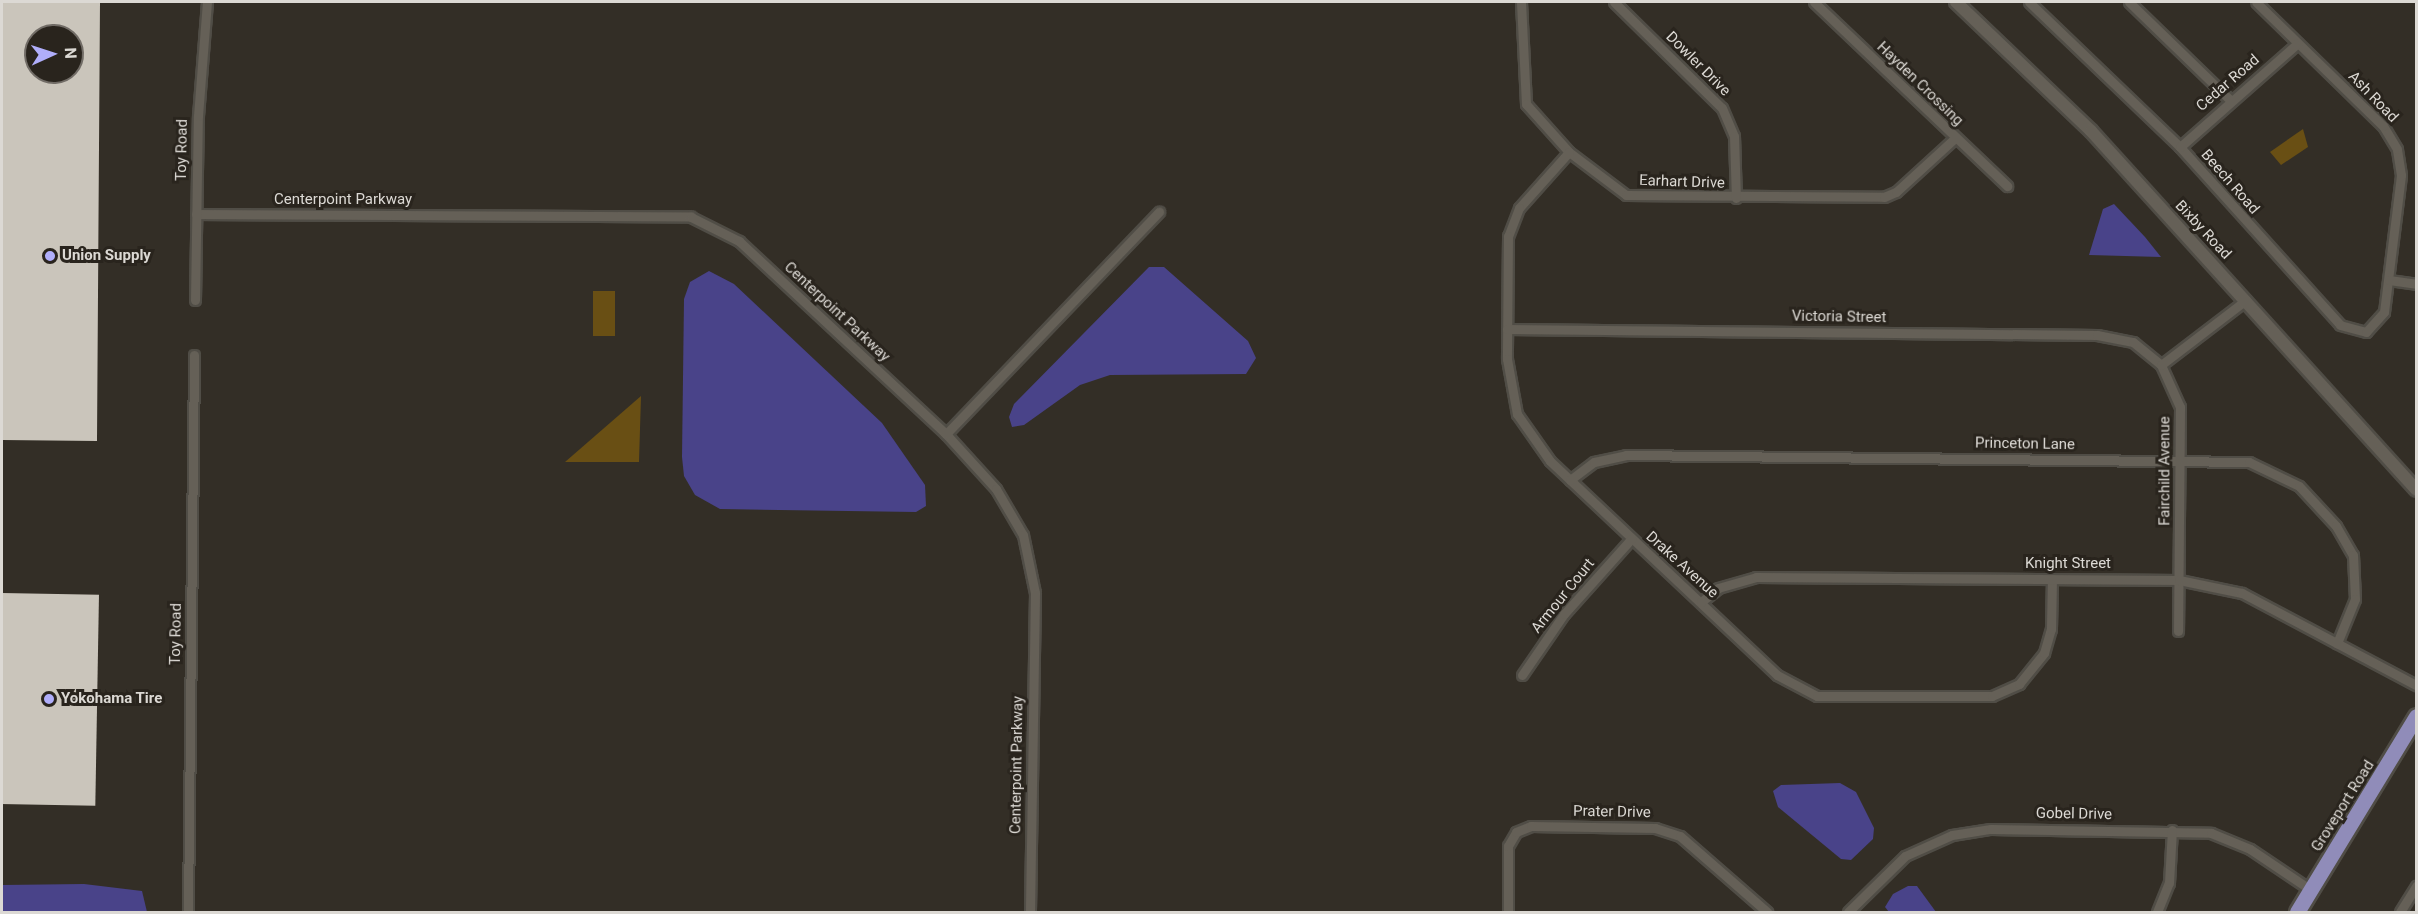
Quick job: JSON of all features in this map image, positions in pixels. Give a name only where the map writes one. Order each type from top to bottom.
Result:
[{"type":"main road","name":"Groveport Road","points":[[2297,912],[2416,716]]},
{"type":"street","name":"Toy Road","points":[[195,300],[196,214],[207,2]]},
{"type":"street","name":"Earhart Drive","points":[[1521,2],[1526,105],[1569,152],[1626,195],[1736,198],[1884,197],[1954,138]]},
{"type":"street","name":"Dowler Drive","points":[[1614,2],[1722,108],[1734,136],[1736,198]]},
{"type":"street","name":"Hayden Crossing","points":[[1814,2],[1954,138],[2007,186]]},
{"type":"street","name":"Bixby Road","points":[[1956,2],[2091,131],[2416,490]]},
{"type":"street","name":"Beech Road","points":[[2029,2],[2180,147],[2345,330],[2366,332],[2378,324],[2389,280]]},
{"type":"street","points":[[2129,2],[2229,99]]},
{"type":"street","name":"Ash Road","points":[[2256,2],[2383,126],[2397,149],[2401,175],[2389,280]]},
{"type":"street","name":"Cedar Road","points":[[2180,147],[2229,99],[2298,43]]},
{"type":"street","name":"Drake Avenue","points":[[1569,152],[1512,221],[1508,329],[1509,387],[1518,414],[1531,440],[1570,480],[1631,539],[1801,691],[1824,697],[1966,700],[2003,692],[2036,667],[2051,629],[2052,579]]},
{"type":"street","points":[[946,434],[1159,212]]},
{"type":"street","name":"Centerpoint Parkway","points":[[196,214],[691,217],[739,241],[946,434],[996,489],[1023,535],[1035,593],[1030,912]]},
{"type":"street","points":[[2389,280],[2416,284]]},
{"type":"street","points":[[2161,365],[2246,300]]},
{"type":"street","name":"Victoria Street","points":[[1508,329],[2097,335],[2133,342],[2161,365]]},
{"type":"street","name":"Toy Road","points":[[188,912],[194,355]]},
{"type":"street","name":"Fairchild Avenue","points":[[2161,365],[2178,398],[2180,460],[2178,631]]},
{"type":"street","name":"Princeton Lane","points":[[1570,480],[1594,462],[1626,455],[2180,460],[2267,468],[2299,486],[2336,526],[2358,578],[2352,611],[2337,644]]},
{"type":"street","name":"Armour Court","points":[[1522,675],[1564,614],[1631,539]]},
{"type":"street","name":"Knight Street","points":[[1701,602],[1724,585],[1756,578],[2178,580],[2242,593],[2416,685]]},
{"type":"street","name":"Prater Drive","points":[[1508,912],[1508,846],[1515,832],[1531,825],[1655,828],[1700,848],[1767,912]]},
{"type":"street","name":"Gobel Drive","points":[[1848,912],[1905,856],[1952,835],[2008,828],[2172,831],[2227,837],[2311,890]]},
{"type":"street","points":[[2157,912],[2169,883],[2172,831]]},
{"type":"street","points":[[2400,912],[2416,886]]},
{"type":"shaded area","points":[[2303,129],[2308,147],[2281,165],[2270,152]]},
{"type":"shaded area","points":[[2114,204],[2161,257],[2089,255],[2103,209]]},
{"type":"shaded area","points":[[1149,267],[1164,267],[1248,341],[1256,358],[1246,374],[1110,375],[1080,385],[1024,425],[1012,427],[1009,417],[1014,404]]},
{"type":"shaded area","points":[[709,271],[734,284],[882,423],[925,485],[926,506],[916,512],[720,509],[695,495],[684,476],[682,457],[684,299],[690,282]]},
{"type":"shaded area","points":[[593,291],[615,291],[615,336],[593,336]]},
{"type":"shaded area","points":[[641,396],[639,462],[565,462]]},
{"type":"shaded area","points":[[1840,783],[1856,792],[1874,828],[1873,839],[1851,860],[1841,859],[1778,807],[1773,791],[1781,785]]},
{"type":"shaded area","points":[[84,884],[142,891],[147,912],[2,912],[2,885]]},
{"type":"shaded area","points":[[1908,886],[1917,886],[1936,912],[1889,912],[1885,907],[1893,894]]},
{"type":"building","name":"Union Supply","points":[[2,2],[100,2],[97,441],[2,440]]},
{"type":"building","name":"Yokohama Tire","points":[[2,593],[99,595],[95,806],[2,804]]},
{"type":"place","name":"Union Supply","points":[[50,256]]},
{"type":"place","name":"Yokohama Tire","points":[[49,699]]}]
